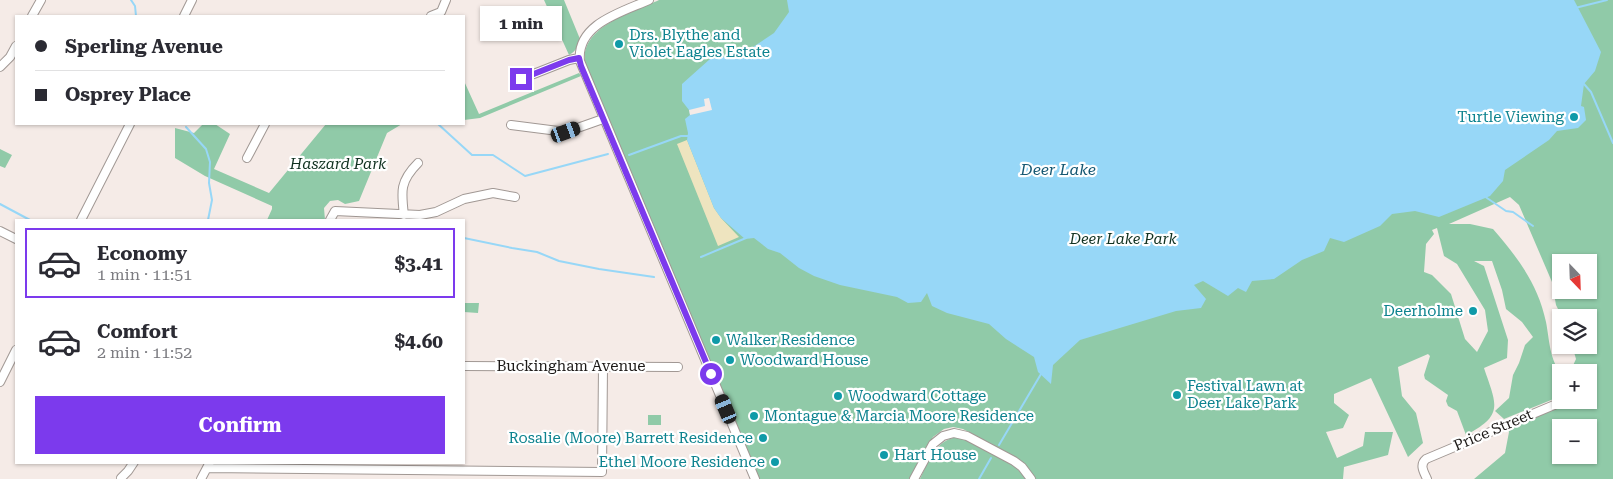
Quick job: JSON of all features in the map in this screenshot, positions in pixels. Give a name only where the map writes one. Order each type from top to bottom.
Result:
[{"type":"street","points":[[33,15],[41,0]]},
{"type":"street","points":[[184,15],[192,0]]},
{"type":"street","points":[[433,15],[440,12],[446,0]]},
{"type":"street","points":[[649,0],[597,25],[585,39],[579,58],[754,479]]},
{"type":"street","points":[[0,67],[10,57],[15,48]]},
{"type":"street","points":[[521,79],[569,60],[579,58]]},
{"type":"street","points":[[511,125],[566,132],[603,118]]},
{"type":"street","points":[[82,219],[130,125]]},
{"type":"street","points":[[247,158],[264,125]]},
{"type":"street","points":[[404,215],[401,193],[407,174],[418,163]]},
{"type":"street","points":[[331,219],[335,211],[420,215],[436,212],[464,199],[493,193],[515,197]]},
{"type":"street","points":[[0,231],[15,238]]},
{"type":"street","points":[[0,382],[15,352]]},
{"type":"street","name":"Buckingham Avenue","points":[[465,366],[678,367]]},
{"type":"street","points":[[201,479],[208,465],[368,470],[602,472],[603,366]]},
{"type":"street","name":"Price Street","points":[[1427,479],[1422,468],[1422,462],[1426,459],[1552,406]]},
{"type":"street","points":[[914,479],[936,441],[946,434],[957,433],[967,436],[1014,460],[1031,479]]},
{"type":"street","points":[[121,478],[133,464]]},
{"type":"street","points":[[367,479],[368,470]]},
{"type":"green space","points":[[544,0],[564,0],[580,39],[576,48],[569,55]]},
{"type":"green space","name":"Deer Lake Park","points":[[659,0],[1613,0],[1613,479],[1474,479],[1505,453],[1509,432],[1507,428],[1552,409],[1597,409],[1597,364],[1574,364],[1576,359],[1575,354],[1597,354],[1597,309],[1558,309],[1555,299],[1598,299],[1598,254],[1552,254],[1552,282],[1519,205],[1510,197],[1449,224],[1470,224],[1493,229],[1526,272],[1542,308],[1552,357],[1556,364],[1552,364],[1552,400],[1504,419],[1495,411],[1509,398],[1513,375],[1525,345],[1533,337],[1522,322],[1506,309],[1492,261],[1474,261],[1484,266],[1508,340],[1507,358],[1484,368],[1494,400],[1492,415],[1478,428],[1466,435],[1457,411],[1448,406],[1446,401],[1448,395],[1425,379],[1424,375],[1430,356],[1428,354],[1398,367],[1402,396],[1416,413],[1423,443],[1408,457],[1371,378],[1334,394],[1334,403],[1349,415],[1343,428],[1326,432],[1337,458],[1363,446],[1365,432],[1393,432],[1388,455],[1344,467],[1343,479],[1035,479],[1027,468],[1014,456],[963,429],[953,427],[944,429],[933,437],[910,479],[759,479],[585,63],[586,50],[591,39],[599,30],[622,16]],"holes":[[[1437,228],[1444,256],[1457,264],[1485,310],[1488,331],[1477,352],[1465,339],[1451,294],[1432,275],[1424,272],[1426,244],[1434,234],[1432,230]]]},
{"type":"green space","points":[[579,73],[581,76],[480,118],[465,120],[465,83],[479,114]]},
{"type":"green space","name":"Haszard Park","points":[[202,125],[216,125],[230,134],[214,169],[269,193],[325,125],[400,125],[387,133],[359,201],[345,204],[338,200],[330,201],[324,208],[325,219],[267,219],[272,206],[205,176],[175,158],[175,128],[194,133]]},
{"type":"green space","points":[[0,149],[12,155],[5,168],[0,166]]},
{"type":"green space","points":[[465,303],[479,303],[478,313],[465,312]]},
{"type":"green space","points":[[648,415],[661,415],[661,425],[648,425]]},
{"type":"green space","points":[[953,438],[962,438],[970,441],[1014,465],[1026,479],[920,479],[936,449]]},
{"type":"sand","points":[[687,140],[714,208],[739,237],[718,246],[677,144]]},
{"type":"water","name":"Deer Lake","points":[[787,0],[1574,0],[1601,52],[1595,71],[1584,84],[1581,106],[1584,107],[1586,120],[1578,128],[1557,131],[1549,140],[1505,170],[1503,181],[1490,196],[1439,217],[1415,211],[1392,214],[1380,226],[1344,242],[1330,238],[1324,251],[1302,260],[1274,279],[1252,281],[1246,292],[1238,288],[1228,296],[1203,281],[1194,285],[1206,299],[1201,308],[1176,311],[1080,340],[1053,365],[1051,384],[1038,372],[1034,357],[1006,339],[989,324],[947,313],[932,306],[927,293],[921,302],[908,303],[897,297],[840,285],[814,276],[799,268],[780,253],[768,249],[754,238],[745,239],[721,218],[714,208],[687,140],[688,133],[685,119],[690,115],[689,110],[682,101],[682,84],[710,59],[724,57],[753,47],[774,33],[789,12]]},
{"type":"pier","points":[[709,98],[712,110],[690,115],[689,110],[705,106],[704,99]]},
{"type":"waterway","points":[[131,0],[135,6],[136,15]]},
{"type":"waterway","points":[[1575,8],[1607,0]]},
{"type":"waterway","points":[[1584,84],[1591,92],[1613,143]]},
{"type":"waterway","points":[[439,125],[472,155],[493,155],[525,176],[608,154]]},
{"type":"waterway","points":[[186,127],[206,149],[210,162],[209,183],[212,200],[208,219]]},
{"type":"waterway","points":[[629,155],[681,136],[689,136]]},
{"type":"waterway","points":[[1484,196],[1533,226]]},
{"type":"waterway","points":[[0,204],[28,219]]},
{"type":"waterway","points":[[465,238],[537,252],[559,261],[654,277]]},
{"type":"waterway","points":[[701,257],[746,238]]},
{"type":"waterway","points":[[999,445],[1041,374]]},
{"type":"waterway","points":[[979,479],[991,458]]},
{"type":"place","name":"Drs. Blythe and Violet Eagles Estate","points":[[619,44]]},
{"type":"place","name":"Turtle Viewing","points":[[1574,117]]},
{"type":"place","name":"Deerholme","points":[[1473,311]]},
{"type":"place","name":"Walker Residence","points":[[716,340]]},
{"type":"place","name":"Woodward House","points":[[730,360]]},
{"type":"place","name":"Festival Lawn at Deer Lake Park","points":[[1177,395]]},
{"type":"place","name":"Woodward Cottage","points":[[838,396]]},
{"type":"place","name":"Montague & Marcia Moore Residence","points":[[754,416]]},
{"type":"place","name":"Rosalie (Moore) Barrett Residence","points":[[763,438]]},
{"type":"place","name":"Hart House","points":[[884,455]]},
{"type":"place","name":"Ethel Moore Residence","points":[[775,462]]},
{"type":"route","points":[[521,79],[573,58],[579,58],[711,374]]}]
